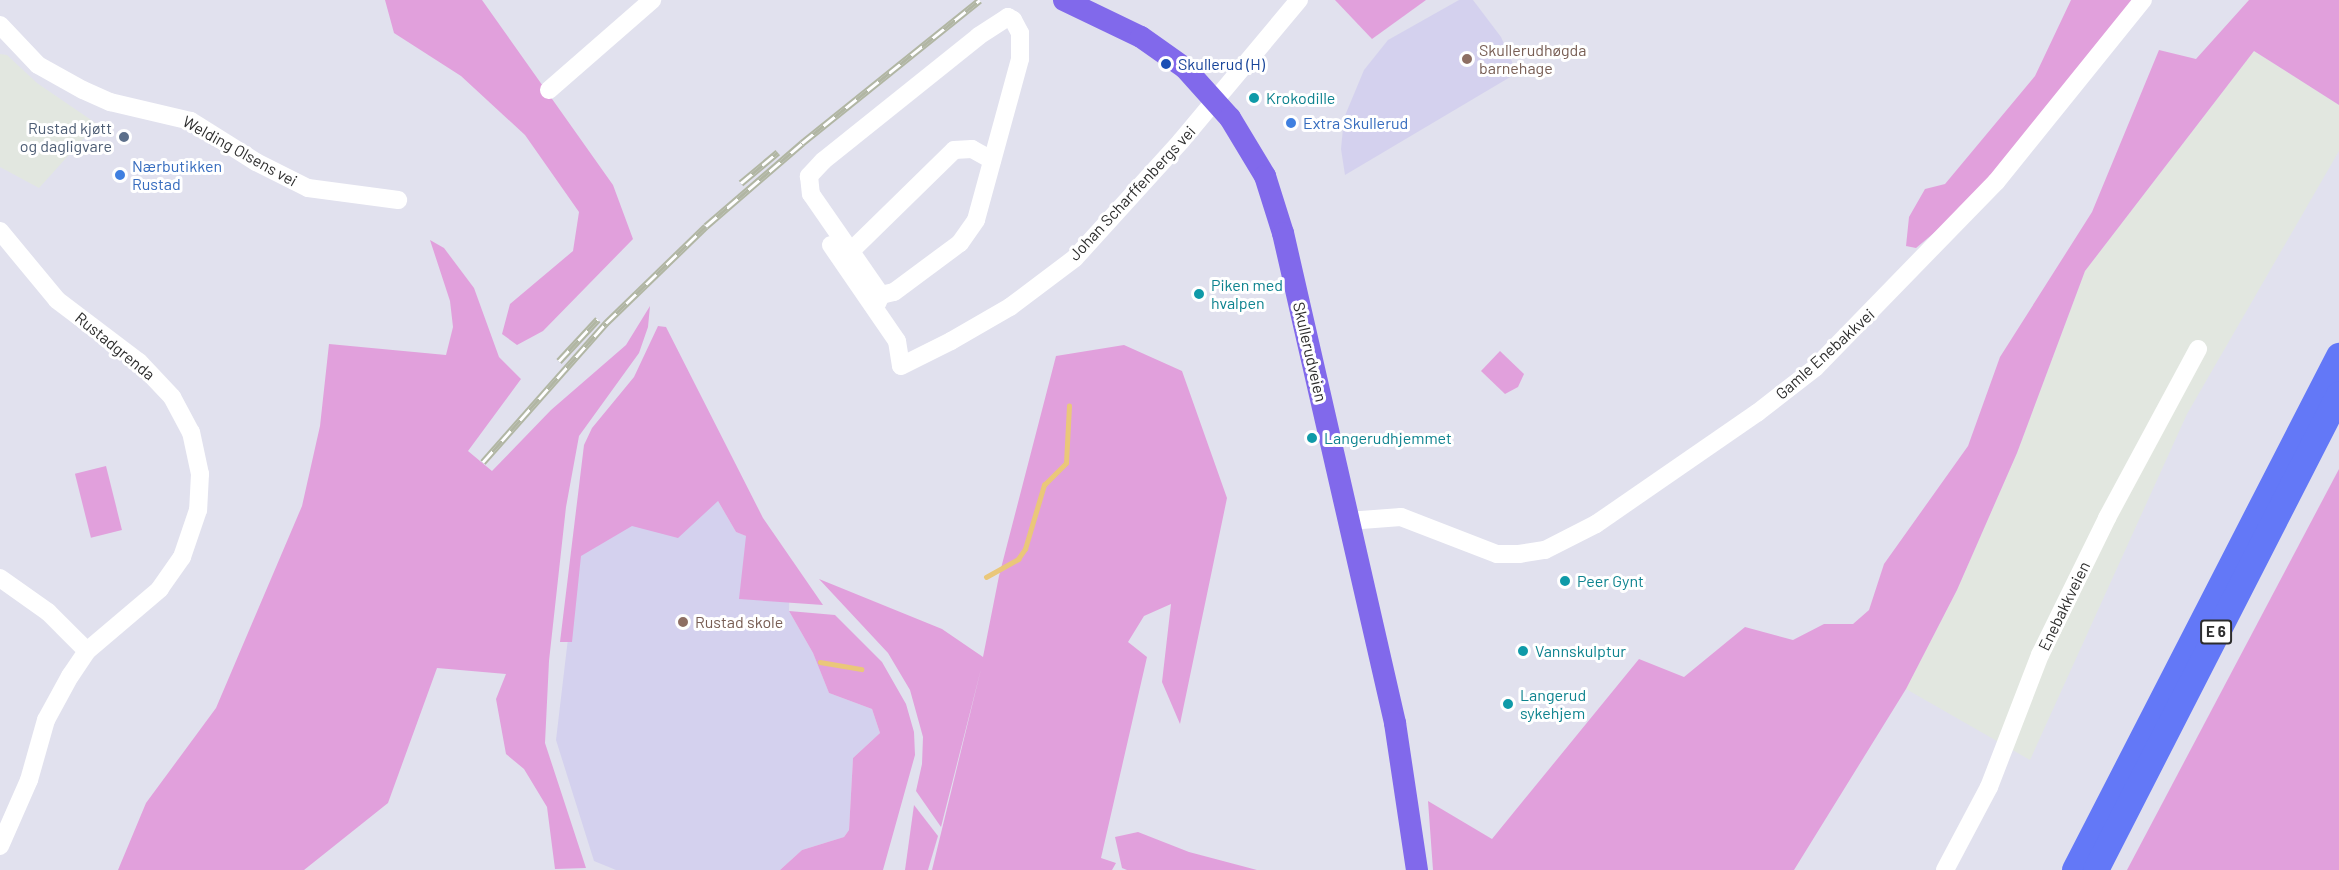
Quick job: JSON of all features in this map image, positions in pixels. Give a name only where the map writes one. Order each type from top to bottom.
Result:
[{"type":"highway","name":"E 6","points":[[2075,870],[2339,356]]},
{"type":"highway","name":"E 6","points":[[2096,870],[2339,395]]},
{"type":"main road","name":"Skullerudveien","points":[[1064,0],[1158,48],[1185,68],[1216,100],[1256,158],[1279,216],[1399,743],[1417,870]]},
{"type":"street","points":[[549,90],[652,0]]},
{"type":"street","name":"Johan Scharffenbergs vei","points":[[878,301],[899,344],[901,366],[1010,307],[1075,258],[1216,100],[1299,0]]},
{"type":"street","name":"Gamle Enebakkvei","points":[[1348,521],[1401,517],[1497,554],[1519,554],[1545,550],[1596,524],[1757,413],[1815,368],[1996,182],[2143,0]]},
{"type":"street","points":[[1008,18],[1020,33],[1020,59],[992,160],[969,231],[933,264],[878,301],[852,250],[812,194],[807,182],[812,171],[979,36],[1008,18]]},
{"type":"street","name":"Welding Olsens vei","points":[[0,25],[38,65],[110,102],[190,120],[256,162],[308,188],[398,200]]},
{"type":"street","points":[[852,250],[954,150],[972,149],[992,160]]},
{"type":"street","name":"Rustadgrenda","points":[[0,231],[57,300],[155,376],[178,407],[193,438],[200,474],[198,510],[182,557],[160,589],[87,651],[46,720],[29,780],[0,846]]},
{"type":"street","points":[[831,245],[878,301]]},
{"type":"street","name":"Enebakkveien","points":[[1945,870],[1989,787],[2045,645],[2198,349]]},
{"type":"street","points":[[0,578],[48,612],[87,651]]},
{"type":"shaded area","points":[[385,0],[482,0],[613,185],[633,239],[543,331],[517,345],[502,334],[510,304],[573,251],[579,212],[525,135],[461,76],[394,33]]},
{"type":"shaded area","points":[[1335,0],[1426,0],[1372,39]]},
{"type":"shaded area","points":[[1459,0],[1473,0],[1501,37],[1517,73],[1345,175],[1341,149],[1344,118],[1364,70],[1388,40]]},
{"type":"shaded area","points":[[2071,0],[2138,0],[1977,197],[1916,248],[1906,246],[1909,217],[1925,189],[1945,184],[2035,76]]},
{"type":"shaded area","points":[[2249,0],[2339,0],[2339,105],[2254,51],[2085,271],[2017,453],[1957,590],[1906,689],[1794,870],[1433,870],[1428,801],[1492,839],[1639,659],[1684,677],[1745,627],[1793,640],[1824,624],[1853,624],[1869,610],[1884,564],[1968,446],[2000,357],[2092,212],[2159,50],[2196,59]]},
{"type":"shaded area","points":[[2254,51],[2339,105],[2339,151],[2187,414],[2030,760],[1906,689],[1957,590],[2017,453],[2085,271]]},
{"type":"shaded area","points":[[0,54],[7,55],[37,83],[97,124],[39,188],[0,167]]},
{"type":"shaded area","points":[[430,240],[444,248],[474,288],[499,357],[521,379],[468,451],[492,471],[551,410],[626,345],[650,306],[648,327],[639,353],[579,436],[566,507],[549,661],[545,743],[586,868],[555,869],[547,807],[524,769],[506,754],[496,699],[506,674],[437,668],[388,803],[304,870],[118,870],[146,803],[216,708],[302,506],[320,426],[329,344],[446,355],[453,327],[450,301]]},
{"type":"shaded area","points":[[658,326],[666,327],[763,518],[823,605],[739,599],[746,536],[736,532],[718,501],[678,538],[632,526],[581,556],[572,642],[560,642],[584,445],[592,428],[634,377]]},
{"type":"shaded area","points":[[1124,345],[1182,371],[1227,498],[1180,724],[1162,682],[1171,604],[1144,616],[1128,642],[1147,657],[1101,858],[1116,863],[1112,870],[932,870],[981,669],[941,827],[916,791],[922,764],[923,737],[910,690],[888,653],[819,579],[942,629],[983,657],[999,576],[1056,356]]},
{"type":"shaded area","points":[[1500,351],[1524,374],[1518,387],[1505,394],[1481,371]]},
{"type":"shaded area","name":"Rustad skole","points":[[650,384],[736,532],[772,546],[790,573],[789,611],[813,653],[829,693],[872,709],[880,733],[853,758],[849,830],[844,837],[802,850],[780,870],[616,870],[594,861],[556,740],[590,452]]},
{"type":"shaded area","points":[[106,466],[122,530],[91,538],[75,474]]},
{"type":"shaded area","points":[[2339,469],[2339,870],[2127,870]]},
{"type":"shaded area","points":[[789,611],[835,615],[882,662],[906,704],[914,732],[915,755],[883,870],[780,870],[802,850],[844,837],[849,830],[853,758],[880,733],[872,709],[829,693],[813,653]]},
{"type":"shaded area","points":[[914,805],[938,836],[928,870],[905,870]]},
{"type":"shaded area","points":[[1138,832],[1189,852],[1257,870],[1127,870],[1122,868],[1115,837]]},
{"type":"waterway","points":[[986,577],[1018,559],[1025,549],[1044,485],[1066,463],[1069,406]]},
{"type":"waterway","points":[[820,662],[861,669]]},
{"type":"railway","points":[[483,462],[606,323],[706,226],[802,143],[980,0]]},
{"type":"railway","points":[[741,183],[778,152]]},
{"type":"railway","points":[[559,361],[598,319]]},
{"type":"place","name":"Skullerudhøgda barnehage","points":[[1467,59]]},
{"type":"place","name":"Skullerud (H)","points":[[1166,64]]},
{"type":"place","name":"Krokodille","points":[[1254,98]]},
{"type":"place","name":"Extra Skullerud","points":[[1291,123]]},
{"type":"place","name":"Rustad kjøtt og dagligvare","points":[[124,137]]},
{"type":"place","name":"Nærbutikken Rustad","points":[[120,175]]},
{"type":"place","name":"Piken med hvalpen","points":[[1199,294]]},
{"type":"place","name":"Langerudhjemmet","points":[[1312,438]]},
{"type":"place","name":"Peer Gynt","points":[[1565,581]]},
{"type":"place","name":"Rustad skole","points":[[683,622]]},
{"type":"place","name":"Vannskulptur","points":[[1523,651]]},
{"type":"place","name":"Langerud sykehjem","points":[[1508,704]]}]
